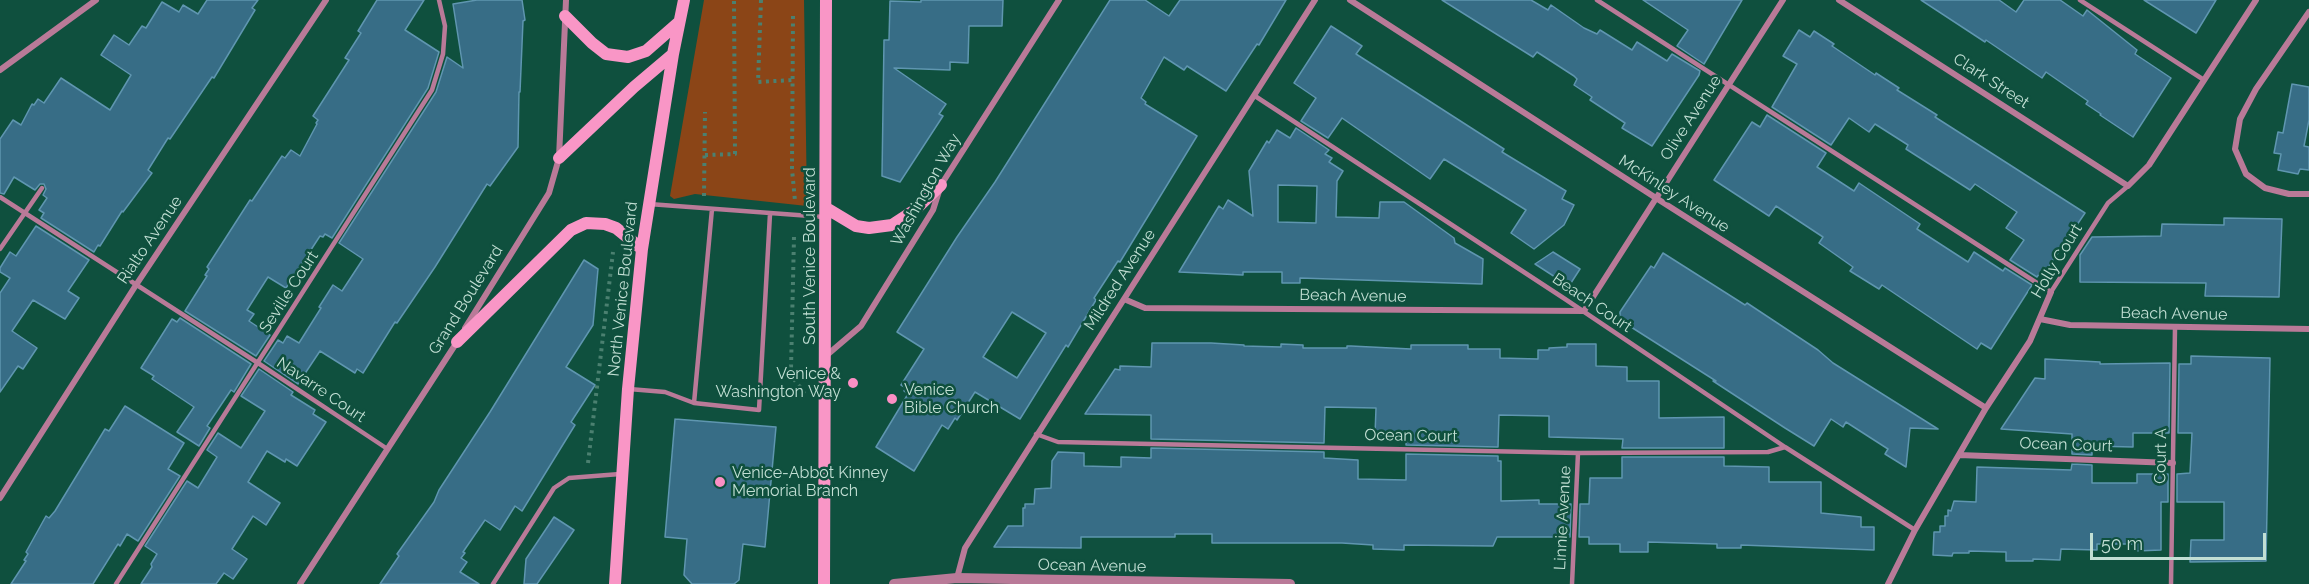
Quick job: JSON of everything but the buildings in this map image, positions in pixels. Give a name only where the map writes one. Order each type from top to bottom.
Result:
[{"type":"main road","name":"North Venice Boulevard","points":[[615,584],[628,389],[642,249],[678,24],[684,0]]},
{"type":"main road","name":"South Venice Boulevard","points":[[824,584],[826,0]]},
{"type":"main road","points":[[565,16],[606,54],[628,57],[646,51],[678,24]]},
{"type":"main road","points":[[559,158],[634,87],[673,54]]},
{"type":"main road","points":[[826,213],[856,226],[869,228],[892,225],[915,210],[941,184]]},
{"type":"main road","points":[[457,342],[571,230],[586,223],[605,224],[616,228],[642,249]]},
{"type":"street","points":[[0,70],[96,0]]},
{"type":"street","name":"Rialto Avenue","points":[[0,498],[136,285],[326,0]]},
{"type":"street","name":"Grand Boulevard","points":[[300,584],[386,448],[457,342],[549,193],[559,158],[566,0]]},
{"type":"street","name":"Washington Way","points":[[826,355],[861,326],[933,210],[941,184],[1059,0]]},
{"type":"street","name":"Mildred Avenue","points":[[957,578],[965,548],[1315,0]]},
{"type":"street","name":"McKinley Avenue","points":[[1350,0],[1986,408]]},
{"type":"street","name":"Olive Avenue","points":[[1584,312],[1783,0]]},
{"type":"street","name":"Clark Street","points":[[1839,0],[2128,186]]},
{"type":"street","name":"Holly Court","points":[[2128,186],[2149,165],[2256,0]]},
{"type":"street","points":[[2309,12],[2240,119],[2235,149],[2246,174],[2265,188],[2289,194],[2309,194]]},
{"type":"street","name":"Holly Court","points":[[1888,584],[1915,530],[1986,408],[2030,341],[2051,292]]},
{"type":"street","name":"Beach Avenue","points":[[1124,299],[1145,308],[1584,312]]},
{"type":"street","name":"Beach Avenue","points":[[2040,319],[2070,325],[2309,329]]},
{"type":"street","name":"Ocean Court","points":[[1959,455],[2173,463]]},
{"type":"street","name":"Ocean Avenue","points":[[894,584],[957,578],[1109,583],[1290,584]]},
{"type":"lane","name":"Seville Court","points":[[116,584],[432,90],[443,54],[445,26],[439,0]]},
{"type":"lane","points":[[1597,0],[2051,292]]},
{"type":"lane","points":[[2080,0],[2204,80]]},
{"type":"lane","name":"Beach Court","points":[[1255,96],[1785,447],[1915,530]]},
{"type":"lane","name":"Holly Court","points":[[2051,292],[2108,203],[2128,186]]},
{"type":"lane","points":[[0,249],[42,188]]},
{"type":"lane","name":"Navarre Court","points":[[0,197],[386,448]]},
{"type":"lane","points":[[648,204],[770,214],[826,213]]},
{"type":"lane","points":[[694,403],[712,209]]},
{"type":"lane","points":[[628,389],[665,392],[694,403],[759,410],[770,214]]},
{"type":"lane","name":"Court A","points":[[2171,584],[2175,328]]},
{"type":"lane","name":"Ocean Court","points":[[1036,434],[1058,442],[1578,453],[1768,452],[1785,447]]},
{"type":"lane","name":"Linnie Avenue","points":[[1572,584],[1578,453]]},
{"type":"lane","points":[[493,584],[554,488],[569,478],[622,474]]},
{"type":"path","points":[[705,154],[735,154],[734,0]]},
{"type":"path","points":[[762,0],[759,81],[793,80]]},
{"type":"path","points":[[793,16],[792,169],[795,204]]},
{"type":"path","points":[[704,208],[705,112]]},
{"type":"path","points":[[794,237],[791,369],[793,378],[805,396],[805,407]]},
{"type":"path","points":[[588,463],[614,252]]},
{"type":"shaded area","points":[[704,0],[804,0],[807,206],[695,194],[674,199],[670,196]]},
{"type":"place","name":"Venice & Washington Way","points":[[853,383]]},
{"type":"place","name":"Venice Bible Church","points":[[892,399]]},
{"type":"place","name":"Venice-Abbot Kinney Memorial Branch","points":[[720,482]]}]
